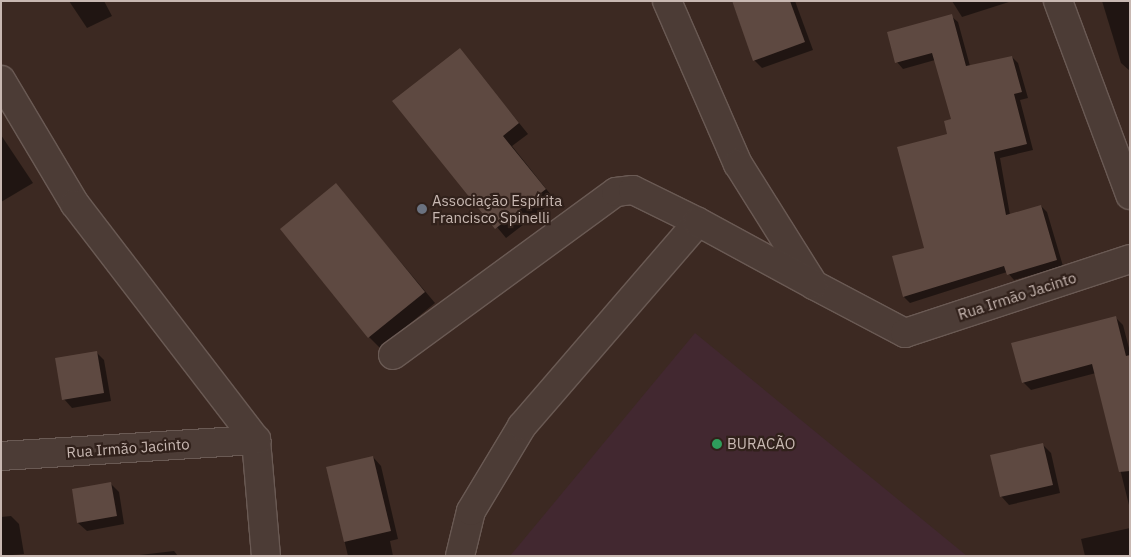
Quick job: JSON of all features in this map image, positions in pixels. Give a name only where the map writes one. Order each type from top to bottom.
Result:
[{"type":"street","points":[[667,1],[738,164],[814,285]]},
{"type":"street","points":[[1058,1],[1130,195]]},
{"type":"street","points":[[1,80],[75,204],[256,440],[266,556]]},
{"type":"street","points":[[393,355],[616,192],[633,190],[698,222],[814,285]]},
{"type":"street","points":[[460,556],[471,511],[522,426],[698,222]]},
{"type":"street","name":"Rua Irmão Jacinto","points":[[814,285],[905,333],[1130,259]]},
{"type":"street","name":"Rua Irmão Jacinto","points":[[1,456],[256,440]]},
{"type":"shaded area","name":"BURACÃO","points":[[695,333],[967,556],[510,556]]},
{"type":"building","points":[[732,1],[790,1],[805,42],[753,61]]},
{"type":"building","points":[[952,14],[966,66],[1012,56],[1022,92],[1014,94],[1027,144],[994,152],[1006,215],[1041,205],[1057,260],[1007,275],[1004,266],[903,297],[892,256],[924,248],[897,147],[947,134],[944,121],[951,119],[932,53],[895,63],[887,32]]},
{"type":"building","points":[[460,48],[519,123],[503,136],[546,189],[495,229],[392,101]]},
{"type":"building","points":[[336,183],[425,292],[368,338],[280,229]]},
{"type":"building","points":[[1116,316],[1126,356],[1130,355],[1130,471],[1119,472],[1092,364],[1022,383],[1011,343]]},
{"type":"building","points":[[97,351],[104,393],[62,400],[55,358]]},
{"type":"building","points":[[1043,443],[1053,485],[1000,497],[990,455]]},
{"type":"building","points":[[373,456],[391,531],[344,542],[326,467]]},
{"type":"building","points":[[111,482],[117,516],[77,523],[72,489]]},
{"type":"place","name":"Associação Espírita Francisco Spinelli","points":[[422,209]]},
{"type":"place","name":"BURACÃO","points":[[717,444]]}]
